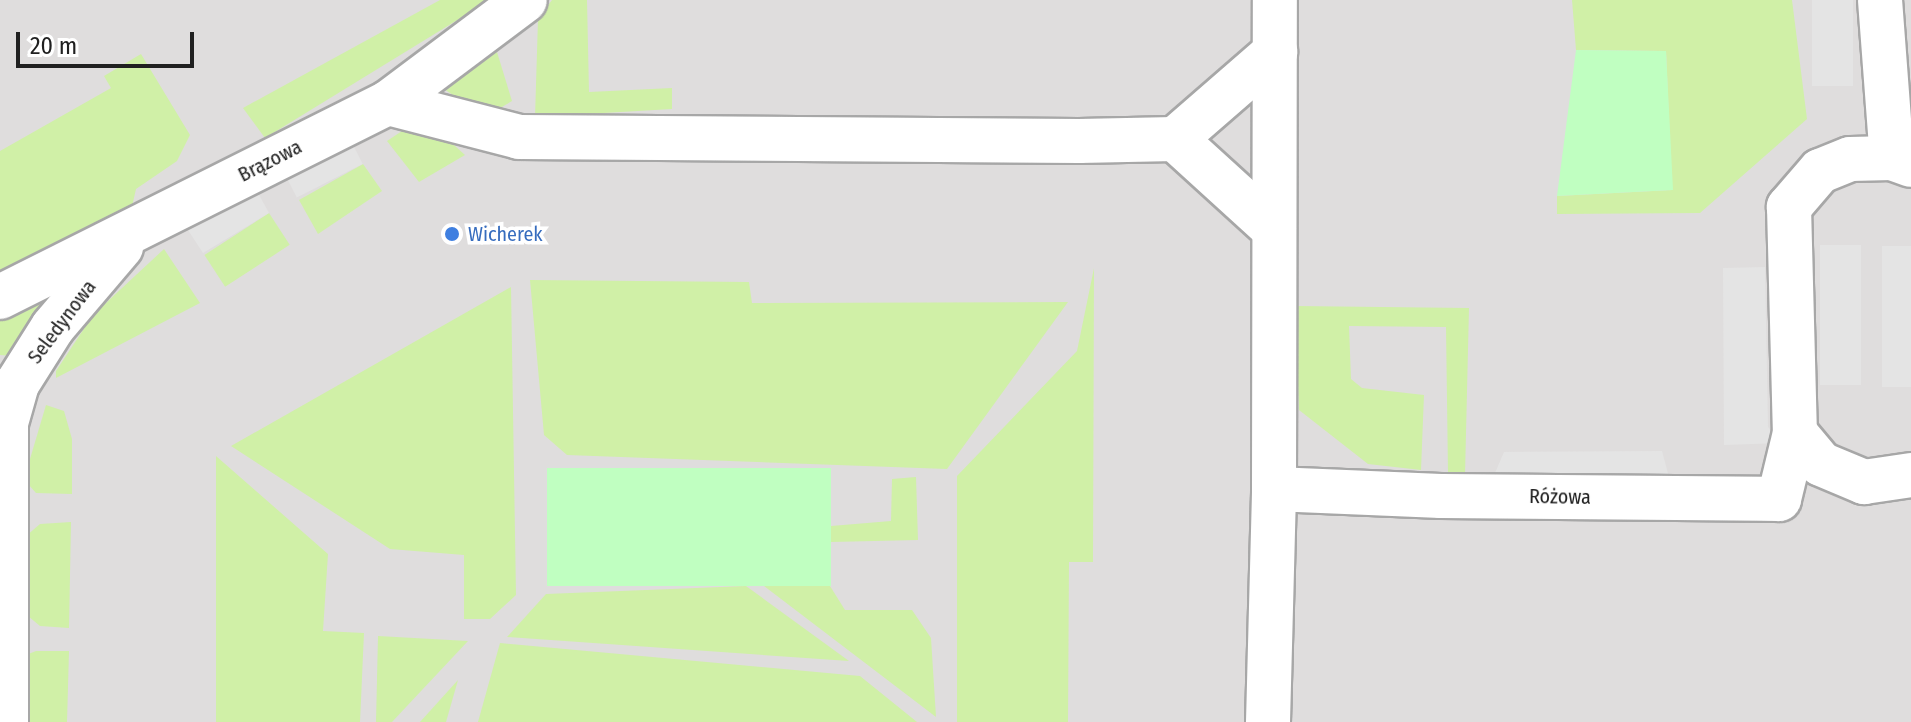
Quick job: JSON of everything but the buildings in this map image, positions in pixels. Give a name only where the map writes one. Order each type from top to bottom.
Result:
[{"type":"street","name":"Brązowa","points":[[0,297],[388,103],[525,0]]},
{"type":"street","points":[[1268,722],[1274,489],[1275,0]]},
{"type":"street","name":"Różowa","points":[[1274,489],[1441,496],[1779,499],[1795,433],[1789,207],[1820,171],[1850,159],[1902,162],[1880,0]]},
{"type":"street","points":[[388,103],[519,137],[1175,139],[1275,52]]},
{"type":"street","points":[[1175,139],[1274,229]]},
{"type":"street","name":"Seledynowa","points":[[6,722],[3,417],[17,384],[53,327],[135,230]]},
{"type":"street","points":[[1795,433],[1821,464],[1864,482],[1911,475]]},
{"type":"shaded area","points":[[0,0],[1911,0],[1911,722],[0,722]]},
{"type":"shaded area","points":[[1812,0],[1853,0],[1853,86],[1812,86]]},
{"type":"shaded area","points":[[350,139],[363,164],[297,198],[284,173]]},
{"type":"shaded area","points":[[258,193],[269,213],[203,253],[188,230]]},
{"type":"shaded area","points":[[1820,245],[1861,245],[1861,385],[1820,385]]},
{"type":"shaded area","points":[[1882,246],[1911,246],[1911,387],[1882,387]]},
{"type":"shaded area","points":[[1765,267],[1768,427],[1781,443],[1724,445],[1723,268]]},
{"type":"shaded area","points":[[1662,451],[1670,481],[1492,480],[1504,452]]},
{"type":"green space","points":[[440,0],[490,0],[265,138],[243,108]]},
{"type":"green space","points":[[552,0],[587,0],[589,92],[672,88],[672,109],[535,117],[538,19]]},
{"type":"green space","points":[[1572,0],[1792,0],[1807,119],[1700,213],[1557,214],[1557,196],[1672,190],[1666,51],[1576,50]]},
{"type":"green space","points":[[1576,50],[1666,51],[1673,190],[1557,196]]},
{"type":"green space","points":[[497,52],[512,101],[485,117],[444,89]]},
{"type":"green space","points":[[141,54],[190,135],[177,161],[136,189],[128,224],[0,277],[0,151],[111,88],[104,76]]},
{"type":"green space","points":[[423,117],[465,155],[419,182],[387,141]]},
{"type":"green space","points":[[363,164],[382,191],[318,234],[299,200]]},
{"type":"green space","points":[[269,213],[290,245],[225,287],[204,255]]},
{"type":"green space","points":[[164,249],[200,303],[56,378],[56,371],[93,315]]},
{"type":"green space","points":[[1094,268],[1093,562],[1069,562],[1068,722],[957,722],[957,476],[1077,351]]},
{"type":"green space","points":[[530,280],[749,282],[752,303],[1068,302],[947,469],[567,455],[544,435]]},
{"type":"green space","points":[[511,287],[516,595],[490,619],[464,619],[464,555],[390,549],[231,446]]},
{"type":"green space","points":[[51,295],[27,357],[0,355],[0,321]]},
{"type":"green space","points":[[1295,306],[1469,308],[1465,475],[1448,474],[1446,327],[1349,326],[1351,379],[1362,388],[1424,395],[1421,470],[1368,464],[1299,410]]},
{"type":"green space","points":[[46,405],[64,411],[72,439],[72,494],[36,493],[28,484],[30,459]]},
{"type":"green space","points":[[216,456],[328,554],[323,631],[364,633],[360,722],[216,722]]},
{"type":"green space","points":[[547,468],[831,468],[831,586],[547,586]]},
{"type":"green space","points":[[916,477],[918,540],[831,542],[831,526],[891,521],[892,479]]},
{"type":"green space","points":[[71,522],[69,628],[40,626],[28,616],[26,536],[40,524]]},
{"type":"green space","points":[[746,586],[849,661],[507,637],[546,594]]},
{"type":"green space","points":[[764,586],[830,586],[845,610],[912,610],[931,638],[936,717]]},
{"type":"green space","points":[[378,636],[468,641],[392,722],[376,722]]},
{"type":"green space","points":[[500,643],[860,676],[917,722],[478,722]]},
{"type":"green space","points":[[36,651],[69,651],[67,722],[26,722],[26,655]]},
{"type":"green space","points":[[458,680],[446,722],[420,722]]},
{"type":"place","name":"Wicherek","points":[[452,234]]}]
